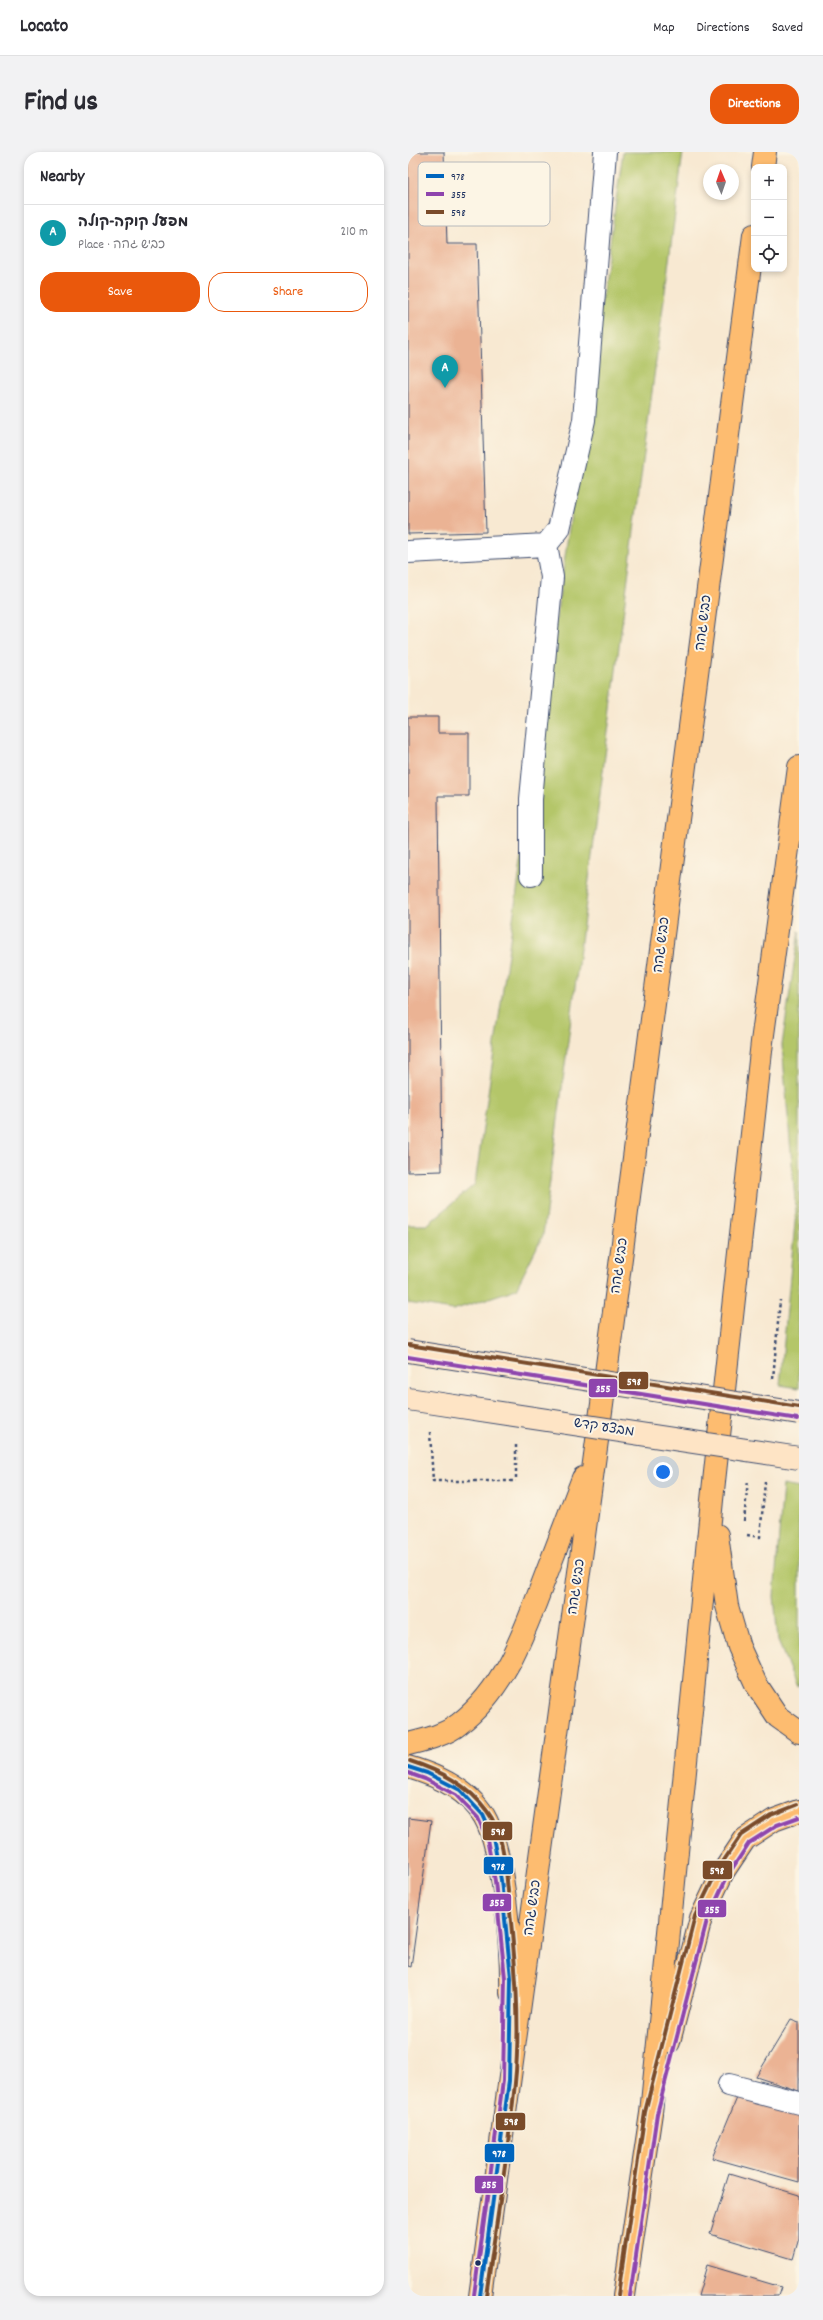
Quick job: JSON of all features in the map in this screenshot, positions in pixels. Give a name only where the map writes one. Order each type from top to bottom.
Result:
[{"type":"highway","points":[[763,164],[765,152]]},
{"type":"highway","name":"כביש גהה","points":[[480,2296],[482,2270],[596,1441],[754,236]]},
{"type":"highway","points":[[624,2296],[651,2113],[712,1500],[762,1042],[799,767]]},
{"type":"highway","points":[[408,1744],[423,1740],[458,1725],[478,1707],[498,1682],[521,1642],[596,1441]]},
{"type":"highway","points":[[712,1500],[727,1606],[738,1647],[756,1684],[778,1717],[799,1732]]},
{"type":"highway","points":[[408,1767],[427,1773],[460,1790],[483,1815],[493,1837],[501,1880],[511,1978],[509,2081]]},
{"type":"highway","points":[[651,2113],[701,1918],[720,1878],[745,1839],[774,1820],[799,1811]]},
{"type":"highway","points":[[469,2296],[482,2270]]},
{"type":"street","points":[[408,552],[546,545],[559,529],[584,420],[605,152]]},
{"type":"street","points":[[531,875],[531,799],[552,576],[546,545]]},
{"type":"street","points":[[408,1351],[799,1413]]},
{"type":"street","name":"מבצע קדש","points":[[408,1399],[799,1458]]},
{"type":"street","points":[[729,2085],[799,2103]]},
{"type":"path","points":[[429,1425],[434,1481],[516,1481],[516,1415]]},
{"type":"green space","points":[[623,152],[683,152],[543,1235],[516,1289],[453,1310],[408,1303],[408,1225],[427,1225],[475,1184]]},
{"type":"green space","points":[[799,931],[799,1388],[780,1385],[796,1212],[782,1045]]},
{"type":"green space","points":[[783,1485],[799,1488],[799,1687],[796,1685],[778,1641],[774,1596]]},
{"type":"building","points":[[408,152],[444,152],[444,162],[418,162],[418,226],[446,226],[447,244],[477,244],[486,532],[408,534]]},
{"type":"building","points":[[408,717],[438,717],[438,733],[469,733],[469,796],[438,796],[442,1171],[408,1172]]},
{"type":"building","points":[[408,1818],[431,1821],[411,1967],[408,1966]]},
{"type":"building","points":[[791,2019],[799,2022],[799,2091],[756,2077]]},
{"type":"building","points":[[739,2093],[799,2111],[799,2182],[712,2158]]},
{"type":"building","points":[[729,2174],[799,2195],[799,2238],[793,2259],[710,2234]]},
{"type":"building","points":[[707,2265],[781,2287],[778,2296],[698,2296]]},
{"type":"transit line","name":"598","points":[[409,1345],[799,1407]]},
{"type":"transit line","name":"355","points":[[408,1357],[798,1419]]},
{"type":"transit line","name":"598","points":[[410,1761],[443,1774],[462,1786],[480,1802],[493,1820],[498,1831],[504,1854],[516,1992],[517,2060],[502,2190],[486,2296]]},
{"type":"transit line","name":"978","points":[[408,1767],[427,1773],[460,1790],[483,1815],[493,1837],[501,1880],[511,1978],[509,2081],[480,2296]]},
{"type":"transit line","name":"355","points":[[408,1773],[425,1779],[456,1795],[478,1818],[487,1839],[495,1881],[505,1978],[503,2081],[474,2295]]},
{"type":"transit line","name":"598","points":[[618,2295],[645,2112],[695,1916],[718,1869],[741,1835],[771,1815],[797,1805]]},
{"type":"transit line","name":"355","points":[[630,2296],[657,2114],[707,1920],[728,1875],[749,1843],[777,1825],[799,1817]]},
{"type":"place","name":"מפעל קוקה-קולה","points":[[445,388]]}]
